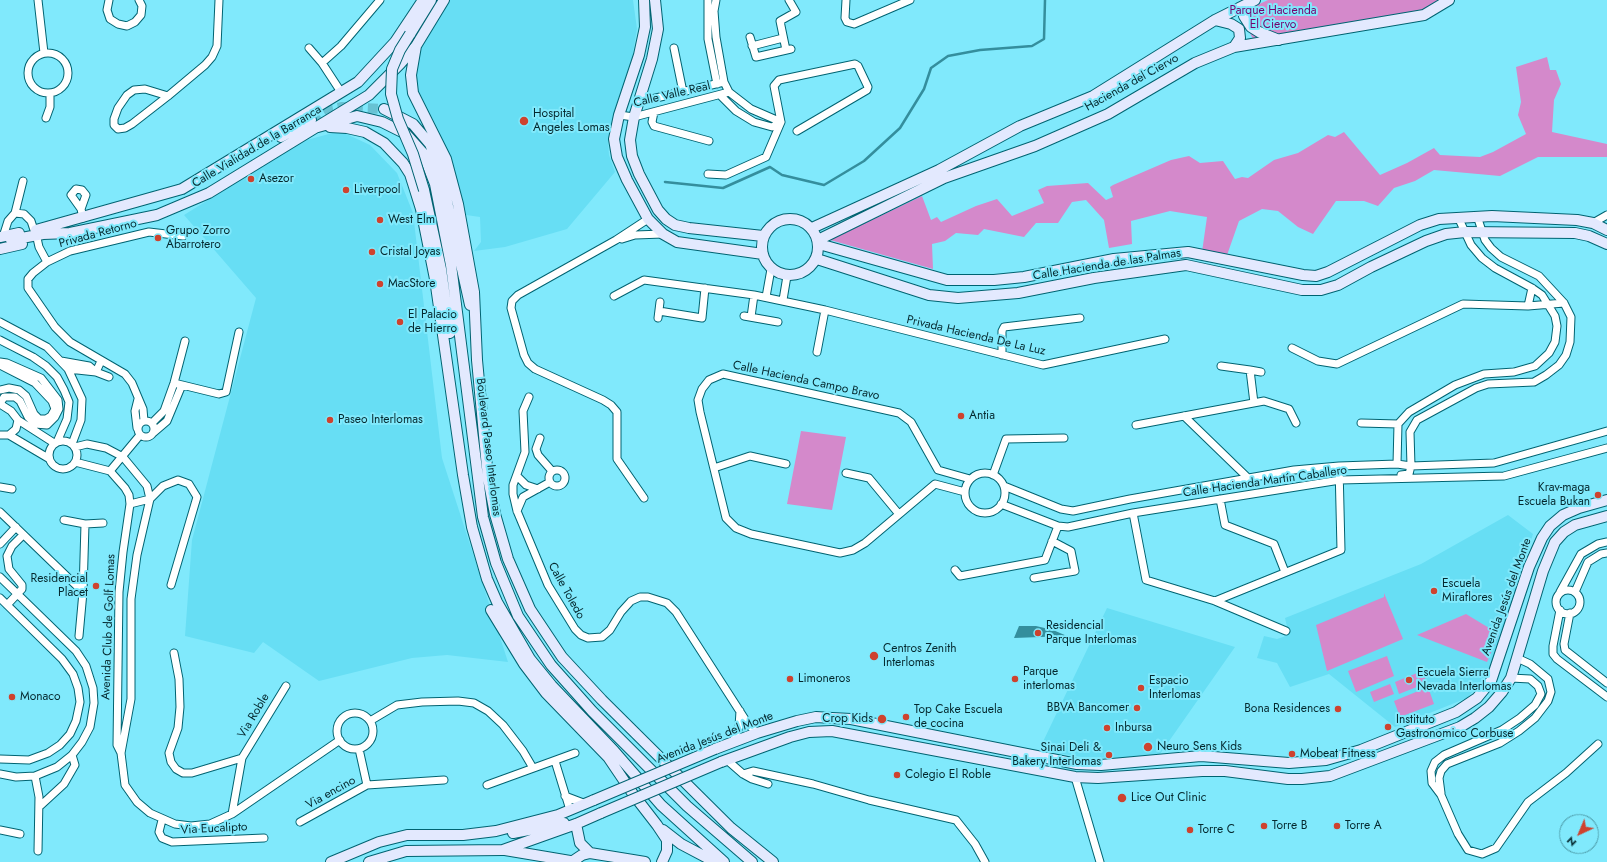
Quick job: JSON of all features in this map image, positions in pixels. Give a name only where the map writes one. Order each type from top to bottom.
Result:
[{"type":"main road","name":"Calle Vialidad de la Barranca","points":[[38,234],[82,213],[175,191],[191,184],[358,82],[394,42],[423,0]]},
{"type":"main road","points":[[431,0],[400,50],[392,69],[391,94],[398,119],[413,154],[424,190],[441,269],[449,316],[453,373],[452,389]]},
{"type":"main road","name":"Calle Vialidad de la Barranca","points":[[5,238],[38,234],[70,233],[157,215],[209,193],[369,95],[416,46],[444,0]]},
{"type":"main road","points":[[644,0],[645,27],[639,55],[619,115],[614,139],[617,157],[648,219],[663,234],[677,242],[763,254]]},
{"type":"main road","points":[[656,0],[658,29],[652,59],[634,117],[630,140],[632,156],[639,174],[658,210],[666,219],[675,225],[689,228],[763,236]]},
{"type":"main road","name":"Hacienda del Ciervo","points":[[812,228],[939,170],[1020,126],[1093,96],[1215,20],[1255,0]]},
{"type":"main road","name":"Hacienda del Ciervo","points":[[818,242],[944,178],[1035,146],[1108,114],[1195,63],[1234,47],[1424,15],[1449,0]]},
{"type":"main road","points":[[1243,6],[1244,16],[1251,27],[1279,40]]},
{"type":"main road","points":[[1215,20],[1231,24],[1239,30],[1240,38],[1234,47]]},
{"type":"main road","name":"Boulevard Paseo Interlomas","points":[[416,46],[411,74],[413,93],[446,159],[458,204],[474,292],[475,327],[488,478],[508,559],[530,609],[562,657],[602,700],[731,828],[773,862]]},
{"type":"main road","points":[[367,72],[365,76],[366,82],[370,86],[375,87],[380,85]]},
{"type":"main road","points":[[384,109],[412,124],[430,144],[440,170],[475,327]]},
{"type":"main road","name":"Boulevard Paseo Interlomas","points":[[318,127],[357,116],[382,122],[406,134],[423,153],[435,184],[451,266],[483,517],[496,563],[518,616],[551,665],[592,711],[687,806],[752,862]]},
{"type":"main road","points":[[191,184],[222,171],[310,120]]},
{"type":"main road","points":[[318,127],[346,128],[365,132],[384,143],[403,163],[410,174],[421,209],[436,279],[463,475],[472,527],[487,580],[511,629],[530,659],[576,713],[614,751],[661,805],[711,858]]},
{"type":"main road","points":[[992,141],[999,158]]},
{"type":"main road","name":"Calle Hacienda de las Palmas","points":[[818,242],[947,280],[994,280],[1024,277],[1114,259],[1188,252],[1303,275],[1316,276],[1328,272],[1420,225],[1439,219],[1477,216],[1560,218],[1592,223],[1607,230]]},
{"type":"main road","points":[[786,219],[803,222],[812,228],[818,242],[817,259],[812,267],[796,276],[787,276],[771,269],[763,254],[763,236],[770,227],[786,219]]},
{"type":"main road","name":"Calle Hacienda de las Palmas","points":[[817,259],[929,295],[958,298],[1018,293],[1094,278],[1186,264],[1302,290],[1321,290],[1338,285],[1371,267],[1426,241],[1446,234],[1465,232],[1575,233],[1589,236],[1607,244]]},
{"type":"main road","points":[[0,249],[26,244],[38,234]]},
{"type":"main road","points":[[917,291],[919,273]]},
{"type":"main road","points":[[449,316],[464,359]]},
{"type":"main road","name":"Avenida Jesús del Monte","points":[[331,862],[379,842],[407,836],[469,834],[496,831],[558,815],[733,742],[757,733],[816,717],[851,720],[1077,764],[1101,765],[1202,756],[1289,763],[1326,760],[1361,750],[1456,712],[1477,698],[1491,681],[1529,567],[1542,538],[1550,526],[1563,515],[1579,508],[1607,500]]},
{"type":"main road","name":"Avenida Jesús del Monte","points":[[369,862],[406,851],[503,850],[576,824],[724,761],[790,737],[809,732],[832,730],[1075,777],[1225,772],[1288,779],[1330,776],[1460,727],[1489,707],[1502,692],[1511,678],[1543,571],[1555,542],[1564,532],[1575,525],[1607,516]]},
{"type":"main road","points":[[491,610],[524,664],[556,703],[608,757],[633,794],[657,825],[667,840],[667,851],[662,862]]},
{"type":"main road","points":[[891,741],[893,728]]},
{"type":"main road","points":[[1225,772],[1226,758]]},
{"type":"main road","points":[[496,831],[518,833],[561,823],[576,824],[580,843],[590,853]]},
{"type":"main road","points":[[657,825],[681,844],[711,858],[724,862]]},
{"type":"main road","points":[[503,850],[574,862],[582,855],[590,853],[645,862]]},
{"type":"street","points":[[38,0],[44,53]]},
{"type":"street","points":[[108,0],[107,10],[110,19],[118,24],[127,26],[135,22],[141,15],[142,6],[139,0]]},
{"type":"street","points":[[168,96],[146,89],[134,90],[127,95],[118,108],[114,119],[114,125],[118,129],[126,128],[168,96],[205,65],[212,57],[217,46],[219,0]]},
{"type":"street","points":[[322,63],[341,46],[380,0]]},
{"type":"street","points":[[708,0],[708,39],[720,83],[755,111],[781,122]]},
{"type":"street","points":[[716,0],[714,10],[720,83]]},
{"type":"street","points":[[789,0],[796,12]]},
{"type":"street","points":[[794,0],[796,12]]},
{"type":"street","points":[[846,0],[845,18],[850,24],[858,23],[910,0]]},
{"type":"street","points":[[750,36],[755,56],[757,58],[788,50],[783,38],[780,21],[796,12]]},
{"type":"street","points":[[752,46],[783,38]]},
{"type":"street","points":[[309,48],[322,63],[341,92]]},
{"type":"street","points":[[674,48],[683,92]]},
{"type":"street","points":[[44,53],[52,53],[60,56],[68,70],[64,86],[57,91],[50,93],[35,88],[30,82],[28,75],[32,61],[37,56],[44,53]]},
{"type":"street","points":[[708,174],[726,175],[764,159],[768,155],[781,122],[774,86],[779,80],[855,64],[858,66],[868,87],[867,90],[797,131]]},
{"type":"street","name":"Calle Valle Real","points":[[639,102],[720,83]]},
{"type":"street","name":"Calle Valle Real","points":[[619,115],[634,117],[730,92]]},
{"type":"street","points":[[46,118],[50,107],[50,93]]},
{"type":"street","points":[[720,95],[736,111],[754,122],[772,127],[781,122]]},
{"type":"street","points":[[654,112],[652,122],[654,126],[709,141]]},
{"type":"street","points":[[5,238],[8,221],[15,213],[23,181]]},
{"type":"street","points":[[76,189],[82,190],[86,195],[82,213],[71,195],[76,189]]},
{"type":"street","points":[[15,213],[24,214],[31,222],[38,234],[39,247],[47,262]]},
{"type":"street","points":[[1592,223],[1607,214]]},
{"type":"street","points":[[1376,479],[1409,474],[1412,466],[1410,432],[1417,420],[1476,388],[1488,384],[1534,382],[1559,365],[1566,355],[1571,330],[1570,317],[1564,303],[1539,276],[1501,257],[1491,248],[1482,232],[1477,216]]},
{"type":"street","points":[[1397,464],[1398,424],[1408,412],[1455,385],[1484,374],[1514,372],[1535,366],[1549,353],[1555,342],[1557,326],[1556,316],[1550,305],[1542,295],[1532,288],[1495,268],[1482,258],[1471,245],[1458,217]]},
{"type":"street","points":[[644,498],[617,460],[617,412],[611,405],[603,400],[535,369],[528,363],[524,355],[511,308],[512,301],[518,295],[616,240],[648,219]]},
{"type":"street","name":"Privada Retorno","points":[[144,421],[143,409],[132,383],[125,374],[70,342],[55,327],[28,288],[28,280],[33,273],[47,262],[70,251],[148,232],[183,236]]},
{"type":"street","points":[[616,240],[635,235],[663,234]]},
{"type":"street","points":[[1495,268],[1501,257]]},
{"type":"street","points":[[1505,273],[1510,261]]},
{"type":"street","points":[[766,297],[771,269]]},
{"type":"street","points":[[782,300],[787,276]]},
{"type":"street","name":"Privada Hacienda De La Luz","points":[[614,296],[644,280],[754,295],[825,310],[1043,365],[1165,339]]},
{"type":"street","points":[[660,302],[659,314],[702,318],[706,288]]},
{"type":"street","points":[[1528,306],[1532,288]]},
{"type":"street","points":[[754,295],[748,317],[778,322]]},
{"type":"street","points":[[1292,348],[1318,361],[1337,364],[1462,304],[1528,306],[1564,303]]},
{"type":"street","points":[[817,352],[825,310]]},
{"type":"street","points":[[1002,355],[1002,331],[1004,327],[1080,318]]},
{"type":"street","points":[[0,322],[47,347],[68,369],[82,399],[81,420],[73,445],[77,455],[76,462],[68,468],[59,469],[51,464],[48,458],[9,435],[0,434]]},
{"type":"street","points":[[178,384],[219,394],[226,392],[239,332]]},
{"type":"street","points":[[0,340],[33,357],[46,366],[57,377],[69,402],[67,419],[56,442],[49,450],[48,458]]},
{"type":"street","points":[[139,433],[145,437],[150,436],[164,424],[178,384],[185,341]]},
{"type":"street","points":[[96,372],[101,360]]},
{"type":"street","points":[[61,361],[89,366],[96,372]]},
{"type":"street","points":[[0,363],[7,362],[41,378],[58,400],[59,409],[55,417],[47,425],[35,424],[28,417],[20,401],[14,397],[4,397],[0,404],[11,411],[18,420],[56,442],[65,441],[73,445],[87,444],[106,448],[123,457],[147,486],[150,499]]},
{"type":"street","points":[[0,363],[35,383],[52,401],[55,409],[51,416],[46,419],[39,419],[34,414],[26,396],[19,390],[9,388],[0,390]]},
{"type":"street","points":[[1221,366],[1261,372]]},
{"type":"street","points":[[68,369],[96,372],[108,377]]},
{"type":"street","points":[[1250,370],[1254,403]]},
{"type":"street","name":"Calle Hacienda Campo Bravo","points":[[965,492],[935,484],[898,513],[865,543],[853,550],[840,553],[751,534],[736,528],[726,518],[698,400],[702,389],[709,380],[723,374],[899,413],[911,422],[938,470],[970,479]]},
{"type":"street","name":"Calle Toledo","points":[[529,397],[523,411],[525,452],[513,485],[513,494],[517,511],[548,585],[575,629],[581,635],[588,638],[602,638],[610,630],[626,606],[640,597],[656,598],[667,603],[676,612],[740,711],[757,733]]},
{"type":"street","name":"Privada Retorno","points":[[138,399],[135,411],[139,433]]},
{"type":"street","points":[[1136,425],[1264,401],[1289,409],[1296,423]]},
{"type":"street","points":[[76,462],[110,471],[123,457],[139,433],[140,423],[144,421],[152,423],[167,413]]},
{"type":"street","points":[[1184,416],[1248,478]]},
{"type":"street","points":[[9,435],[16,429],[18,420]]},
{"type":"street","points":[[152,423],[154,428],[153,433]]},
{"type":"street","points":[[1361,423],[1398,424]]},
{"type":"street","name":"Calle Hacienda Martín Caballero","points":[[1004,486],[1061,509],[1073,511],[1294,470],[1339,466],[1397,464],[1412,466],[1494,463],[1607,431]]},
{"type":"street","points":[[540,438],[536,449],[538,455],[552,471]]},
{"type":"street","points":[[993,475],[1006,439],[1064,438]]},
{"type":"street","name":"Calle Hacienda Martín Caballero","points":[[1001,504],[1058,526],[1068,527],[1133,513],[1340,480],[1504,476],[1607,448]]},
{"type":"street","points":[[714,468],[750,456],[786,464]]},
{"type":"street","points":[[1214,602],[1341,550],[1339,466]]},
{"type":"street","points":[[557,469],[564,475],[564,480],[559,485],[553,485],[550,482],[549,476],[552,471],[557,469]]},
{"type":"street","name":"Avenida Club de Golf Lomas","points":[[110,471],[125,488],[129,495],[130,504],[123,552],[120,592],[116,745],[121,753]]},
{"type":"street","points":[[846,473],[869,478],[898,513]]},
{"type":"street","points":[[985,473],[993,475],[1004,486],[1005,496],[1001,504],[994,511],[984,513],[974,510],[967,502],[965,492],[970,479],[977,474],[985,473]]},
{"type":"street","points":[[517,476],[526,485],[538,489]]},
{"type":"street","points":[[130,504],[150,499],[163,486],[178,480],[189,484],[197,497],[171,585]]},
{"type":"street","points":[[517,511],[523,497],[550,482]]},
{"type":"street","points":[[0,487],[12,490]]},
{"type":"street","name":"Avenida Club de Golf Lomas","points":[[150,499],[137,555],[131,599],[131,700],[121,753],[125,785],[137,802],[150,813],[162,820],[191,826],[210,824],[232,814],[340,740]]},
{"type":"street","points":[[1220,499],[1225,524],[1274,544],[1285,572]]},
{"type":"street","points":[[0,512],[83,592]]},
{"type":"street","points":[[1133,513],[1146,580],[1214,602],[1286,631]]},
{"type":"street","points":[[64,520],[85,524],[103,523]]},
{"type":"street","points":[[79,636],[83,592],[85,524]]},
{"type":"street","points":[[955,570],[960,576],[1045,560],[1058,526]]},
{"type":"street","points":[[0,544],[16,527]]},
{"type":"street","points":[[7,605],[22,590],[22,585],[9,569],[7,556],[12,546],[23,535]]},
{"type":"street","points":[[1034,578],[1075,571],[1071,551],[1052,541]]},
{"type":"street","points":[[1560,592],[1570,590],[1579,597],[1580,604],[1576,610],[1570,613],[1560,610],[1556,605],[1556,598],[1581,554],[1598,544],[1607,542]]},
{"type":"street","points":[[1574,592],[1588,562],[1601,554],[1607,553]]},
{"type":"street","name":"Avenida Club de Golf Lomas","points":[[0,577],[76,651],[86,666],[93,688],[93,715],[90,728],[72,755],[57,767],[35,776],[0,774]]},
{"type":"street","points":[[0,598],[62,659],[73,674],[78,688],[80,702],[76,722],[70,734],[60,745],[48,753],[29,760],[0,758]]},
{"type":"street","points":[[1560,610],[1553,646],[1554,654],[1557,659],[1607,697]]},
{"type":"street","points":[[1570,613],[1564,644],[1565,650],[1607,683]]},
{"type":"street","points":[[174,653],[179,679],[180,707],[178,728],[169,752],[170,762],[176,769],[183,773],[192,773],[242,758]]},
{"type":"street","points":[[1441,795],[1439,778],[1441,771],[1447,764],[1500,743],[1519,731],[1535,718],[1548,700],[1551,692],[1548,679],[1530,664],[1517,658]]},
{"type":"street","points":[[1511,678],[1525,678],[1535,682],[1540,689],[1539,698],[1529,711],[1502,730],[1444,754],[1435,762],[1431,771],[1432,783],[1441,795],[1463,843],[1468,850],[1482,854],[1496,848],[1528,802],[1566,773],[1598,744]]},
{"type":"street","name":"Via Roble","points":[[232,814],[242,758],[286,686]]},
{"type":"street","points":[[370,721],[397,705],[422,702],[458,701],[474,703],[488,711],[503,725],[523,751],[533,768]]},
{"type":"street","points":[[733,742],[739,728],[740,711]]},
{"type":"street","points":[[358,713],[365,716],[370,721],[373,729],[372,738],[367,745],[359,749],[352,749],[345,746],[340,740],[337,727],[344,716],[358,713]]},
{"type":"street","points":[[359,749],[367,785]]},
{"type":"street","points":[[487,786],[575,753]]},
{"type":"street","points":[[39,807],[64,784],[74,765],[72,755]]},
{"type":"street","points":[[554,761],[570,810]]},
{"type":"street","points":[[724,761],[752,779],[768,784]]},
{"type":"street","points":[[743,774],[753,771],[813,784],[869,800],[956,820],[975,844],[985,862]]},
{"type":"street","points":[[35,776],[39,807],[38,851]]},
{"type":"street","points":[[1075,777],[1100,862]]},
{"type":"street","name":"Via encino","points":[[300,822],[367,785],[444,780]]},
{"type":"street","points":[[565,796],[590,802]]},
{"type":"street","name":"Via Eucalipto","points":[[162,820],[159,832],[162,838],[172,842],[264,838]]},
{"type":"street","points":[[0,830],[20,834]]},
{"type":"shaded area","name":"Hospital Angeles Lomas","points":[[448,0],[633,0],[637,29],[632,59],[618,100],[608,141],[609,155],[615,172],[567,229],[505,247],[474,251],[481,242],[480,217],[466,215],[439,131],[418,90],[416,76],[417,61],[427,34]]},
{"type":"shaded area","name":"Paseo Interlomas","points":[[340,131],[370,145],[397,173],[413,213],[442,458],[508,662],[447,655],[412,658],[319,681],[263,642],[254,653],[185,636],[192,540],[256,298],[184,215],[303,141]]},
{"type":"shaded area","name":"Escuela Miraflores","points":[[1508,515],[1533,534],[1489,673],[1467,698],[1395,727],[1329,674],[1290,687],[1277,663],[1257,658],[1264,636],[1277,639],[1286,636],[1288,631],[1285,618],[1421,564]]},
{"type":"shaded area","name":"Espacio Interlomas","points":[[1107,608],[1235,647],[1160,754],[1119,758],[1081,757],[1039,750]]},
{"type":"shaded area","name":"Residencial Parque Interlomas","points":[[1019,626],[1036,626],[1053,630],[1067,636],[1014,638]]},
{"type":"green space","name":"Parque Hacienda El Ciervo","points":[[1268,0],[1440,0],[1429,11],[1253,39],[1240,13]]},
{"type":"green space","points":[[1547,57],[1550,70],[1556,70],[1561,84],[1554,100],[1552,132],[1607,144],[1607,157],[1538,157],[1500,176],[1434,170],[1415,181],[1394,188],[1378,206],[1364,201],[1336,201],[1313,234],[1298,227],[1278,211],[1262,209],[1239,221],[1226,258],[1202,252],[1207,217],[1170,211],[1131,221],[1132,244],[1109,248],[1104,220],[1086,200],[1072,202],[1058,223],[1036,223],[1024,237],[984,229],[978,235],[956,233],[945,241],[932,244],[933,269],[830,240],[922,196],[931,220],[937,217],[941,222],[976,206],[997,199],[1012,216],[1044,203],[1038,190],[1047,186],[1088,183],[1106,200],[1113,197],[1110,187],[1113,185],[1171,160],[1189,156],[1200,163],[1223,161],[1235,179],[1242,177],[1248,178],[1274,160],[1298,153],[1328,135],[1335,137],[1344,132],[1380,175],[1407,163],[1434,148],[1440,155],[1480,157],[1493,152],[1526,134],[1518,115],[1521,102],[1516,67]]},
{"type":"green space","points":[[801,431],[846,437],[832,510],[787,504]]},
{"type":"green space","points":[[1384,593],[1403,639],[1327,671],[1316,625],[1384,597]]},
{"type":"green space","points":[[1466,614],[1499,634],[1487,662],[1417,635]]},
{"type":"green space","points":[[1387,656],[1394,676],[1356,692],[1348,671]]},
{"type":"green space","points":[[1422,671],[1427,683],[1399,694],[1395,682]]},
{"type":"green space","points":[[1390,684],[1394,694],[1374,702],[1370,692]]},
{"type":"green space","points":[[1428,687],[1434,704],[1400,717],[1394,701]]},
{"type":"waterway","points":[[665,182],[723,188],[770,167],[782,175],[824,185],[864,161],[900,128],[924,89],[931,68],[948,56],[980,50],[1032,46],[1044,39],[1045,0]]},
{"type":"tunnel","points":[[311,120],[327,110],[342,107],[384,109]]},
{"type":"tunnel","points":[[0,243],[11,240]]},
{"type":"place","name":"Hospital Angeles Lomas","points":[[524,121]]},
{"type":"place","name":"Asezor","points":[[251,179]]},
{"type":"place","name":"Liverpool","points":[[346,190]]},
{"type":"place","name":"West Elm","points":[[380,220]]},
{"type":"place","name":"Grupo Zorro Abarrotero","points":[[158,238]]},
{"type":"place","name":"Cristal Joyas","points":[[372,252]]},
{"type":"place","name":"MacStore","points":[[380,284]]},
{"type":"place","name":"El Palacio de Hierro","points":[[400,322]]},
{"type":"place","name":"Antia","points":[[961,416]]},
{"type":"place","name":"Paseo Interlomas","points":[[330,420]]},
{"type":"place","name":"Krav-maga Escuela Bukan","points":[[1598,495]]},
{"type":"place","name":"Residencial Placet","points":[[96,586]]},
{"type":"place","name":"Escuela Miraflores","points":[[1434,591]]},
{"type":"place","name":"Residencial Parque Interlomas","points":[[1038,633]]},
{"type":"place","name":"Centros Zenith Interlomas","points":[[874,656]]},
{"type":"place","name":"Limoneros","points":[[790,679]]},
{"type":"place","name":"Parque interlomas","points":[[1015,679]]},
{"type":"place","name":"Escuela Sierra Nevada Interlomas","points":[[1409,680]]},
{"type":"place","name":"Espacio Interlomas","points":[[1141,688]]},
{"type":"place","name":"Monaco","points":[[12,697]]},
{"type":"place","name":"BBVA Bancomer","points":[[1137,708]]},
{"type":"place","name":"Bona Residences","points":[[1338,709]]},
{"type":"place","name":"Top Cake Escuela de cocina","points":[[906,717]]},
{"type":"place","name":"Crop Kids","points":[[882,719]]},
{"type":"place","name":"Instituto Gastronomico Corbuse","points":[[1388,727]]},
{"type":"place","name":"Inbursa","points":[[1107,728]]},
{"type":"place","name":"Neuro Sens Kids","points":[[1148,747]]},
{"type":"place","name":"Mobeat Fitness","points":[[1292,754]]},
{"type":"place","name":"Sinai Deli & Bakery Interlomas","points":[[1109,755]]},
{"type":"place","name":"Colegio El Roble","points":[[897,775]]},
{"type":"place","name":"Lice Out Clinic","points":[[1122,798]]},
{"type":"place","name":"Torre B","points":[[1264,826]]},
{"type":"place","name":"Torre A","points":[[1337,826]]},
{"type":"place","name":"Torre C","points":[[1190,830]]}]
